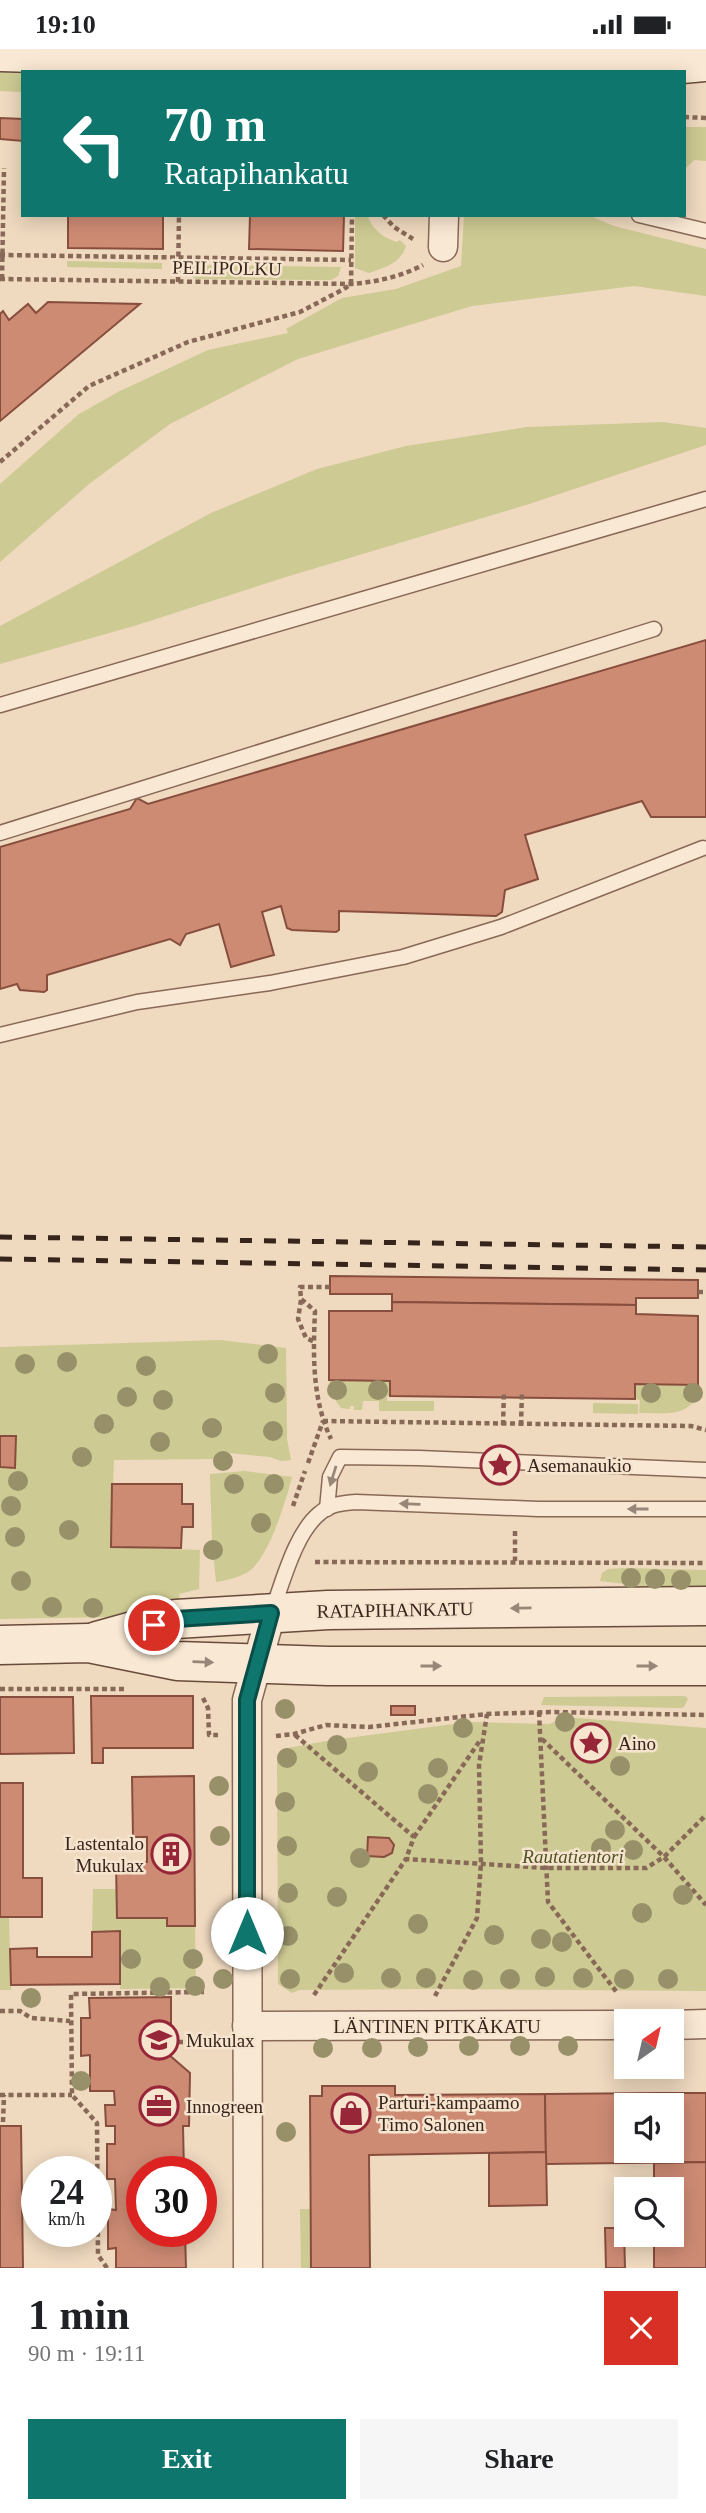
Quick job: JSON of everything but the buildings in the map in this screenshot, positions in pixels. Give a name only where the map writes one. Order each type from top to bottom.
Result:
[{"type":"main road","points":[[0,52],[448,62],[511,67],[659,66],[706,62]]},
{"type":"main road","name":"RATAPIHANKATU","points":[[88,1643],[176,1619],[271,1613],[706,1606]]},
{"type":"main road","name":"RATAPIHANKATU","points":[[0,1645],[88,1643],[177,1661],[258,1664],[706,1666]]},
{"type":"street","points":[[433,246],[443,217]]},
{"type":"street","points":[[248,2268],[247,1700],[271,1613]]},
{"type":"street","points":[[684,2025],[706,2024]]},
{"type":"street","name":"LÄNTINEN PITKÄKATU","points":[[247,2027],[614,2025]]},
{"type":"lane","points":[[647,217],[706,231]]},
{"type":"lane","points":[[0,705],[706,499]]},
{"type":"lane","points":[[0,833],[654,629]]},
{"type":"lane","points":[[0,1035],[136,1002],[270,983],[402,957],[501,927],[703,848]]},
{"type":"lane","points":[[327,1509],[330,1477],[340,1457],[706,1470]]},
{"type":"lane","points":[[271,1613],[291,1560],[308,1527],[320,1513],[338,1503],[538,1509],[706,1509]]},
{"type":"path","points":[[686,117],[706,118]]},
{"type":"path","points":[[1,279],[4,167]]},
{"type":"path","points":[[178,282],[179,217]]},
{"type":"path","points":[[0,462],[89,386],[188,342],[300,313],[351,284],[352,217]]},
{"type":"path","points":[[385,217],[394,227],[433,246]]},
{"type":"path","name":"PEILIPOLKU","points":[[1,279],[351,284],[374,282],[411,271],[436,257],[433,246]]},
{"type":"path","points":[[1,255],[351,260]]},
{"type":"path","points":[[315,1342],[306,1338],[298,1319],[300,1287],[330,1287]]},
{"type":"path","points":[[698,1292],[706,1292]]},
{"type":"path","points":[[292,1508],[323,1421],[316,1393],[315,1311],[301,1299]]},
{"type":"path","points":[[503,1425],[504,1391]]},
{"type":"path","points":[[522,1391],[522,1425]]},
{"type":"path","points":[[323,1421],[691,1426],[706,1430]]},
{"type":"path","points":[[291,1560],[330,1563],[706,1563]]},
{"type":"path","points":[[0,1689],[136,1689]]},
{"type":"path","points":[[198,1691],[208,1708],[209,1735]]},
{"type":"path","points":[[539,1712],[548,1902],[620,1997]]},
{"type":"path","points":[[271,1736],[294,1734],[326,1725],[369,1727],[487,1714],[539,1712],[706,1715]]},
{"type":"path","points":[[434,1998],[477,1918],[481,1863],[479,1765],[487,1714]]},
{"type":"path","points":[[294,1734],[414,1837]]},
{"type":"path","points":[[311,1999],[406,1859],[414,1837],[483,1736]]},
{"type":"path","points":[[541,1739],[664,1857],[706,1905]]},
{"type":"path","points":[[406,1859],[546,1868],[646,1868],[664,1857],[706,1815]]},
{"type":"path","points":[[107,2268],[98,2255],[97,2123],[72,2095],[71,1994],[204,1991]]},
{"type":"path","points":[[0,2011],[20,2011],[31,2018],[70,2021]]},
{"type":"path","points":[[160,2042],[204,2042]]},
{"type":"path","points":[[3,2122],[2,2095],[72,2095]]},
{"type":"green space","points":[[0,72],[21,73],[21,92],[0,91]]},
{"type":"green space","points":[[686,127],[706,127],[706,161],[694,160],[686,168]]},
{"type":"green space","points":[[355,217],[368,217],[379,233],[397,242],[400,240],[406,246],[400,257],[380,269],[369,273],[355,268]]},
{"type":"green space","points":[[464,217],[593,217],[614,226],[706,249],[706,296],[634,286],[472,306],[298,359],[170,424],[89,484],[0,562],[0,484],[79,414],[120,391],[208,350],[288,333],[286,329],[342,298],[396,289],[461,266]]},
{"type":"green space","points":[[67,261],[162,263],[162,269],[67,267]]},
{"type":"green space","points":[[188,265],[341,267],[338,276],[331,280],[196,279],[189,275]]},
{"type":"green space","points":[[663,422],[706,428],[706,445],[526,505],[134,626],[0,664],[0,626],[211,513],[317,469],[406,446],[527,427]]},
{"type":"green space","points":[[220,1340],[286,1348],[287,1439],[291,1460],[219,1452],[215,1459],[114,1460],[111,1547],[200,1550],[199,1589],[179,1594],[181,1604],[108,1617],[0,1619],[0,1347]]},
{"type":"green space","points":[[329,1380],[390,1381],[390,1396],[387,1396],[387,1401],[434,1401],[434,1411],[379,1411],[379,1401],[363,1401],[362,1410],[354,1410],[354,1406],[350,1406],[350,1409],[341,1408],[331,1394]]},
{"type":"green space","points":[[635,1384],[698,1385],[696,1396],[685,1409],[668,1413],[639,1413],[640,1400],[635,1399]]},
{"type":"green space","points":[[593,1403],[638,1404],[638,1414],[593,1413]]},
{"type":"green space","points":[[245,1471],[292,1477],[276,1528],[256,1565],[240,1576],[216,1582],[210,1474]]},
{"type":"green space","points":[[608,1569],[706,1570],[706,1589],[657,1588],[600,1581],[602,1573]]},
{"type":"green space","points":[[685,1696],[688,1699],[681,1708],[541,1705],[544,1697]]},
{"type":"green space","name":"Rautatientori","points":[[563,1717],[706,1728],[706,1991],[429,1989],[299,1990],[292,1993],[278,1984],[277,1755],[288,1748],[332,1740],[469,1722],[550,1724]]},
{"type":"green space","points":[[93,1889],[117,1889],[118,1918],[167,1918],[167,1926],[195,1926],[196,1988],[120,1989],[119,1932],[92,1932]]},
{"type":"green space","points":[[0,1917],[9,1917],[11,1990],[0,1990]]},
{"type":"green space","points":[[300,2209],[310,2209],[311,2268],[301,2268]]},
{"type":"railway","points":[[0,1237],[706,1247]]},
{"type":"railway","points":[[0,1259],[706,1270]]},
{"type":"place","name":"Asemanaukio","points":[[500,1465]]},
{"type":"place","name":"Aino","points":[[591,1743]]},
{"type":"place","name":"Lastentalo Mukulax","points":[[171,1854]]},
{"type":"place","name":"Mukulax","points":[[159,2040]]},
{"type":"place","name":"Innogreen","points":[[159,2106]]},
{"type":"place","name":"Parturi-kampaamo Timo Salonen","points":[[351,2113]]},
{"type":"route","points":[[154,1625],[176,1619],[271,1613],[247,1700],[247,1933]]}]
